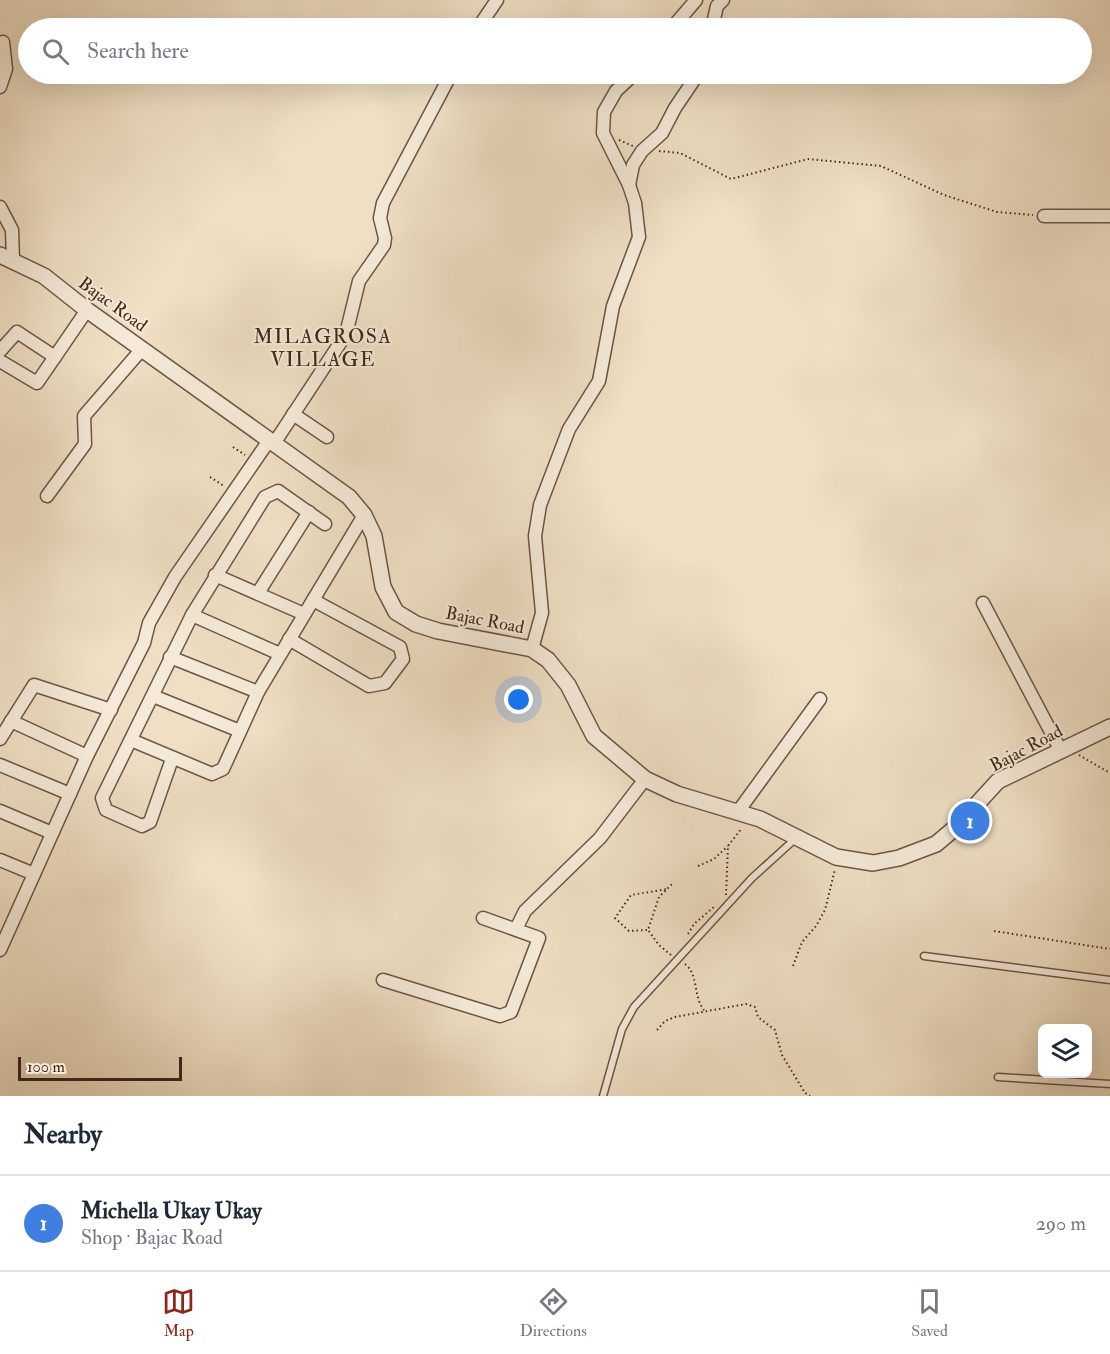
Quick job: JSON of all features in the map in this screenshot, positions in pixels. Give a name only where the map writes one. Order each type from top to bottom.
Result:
[{"type":"street","points":[[484,18],[496,0]]},
{"type":"street","points":[[681,18],[696,0]]},
{"type":"street","points":[[714,18],[717,6],[723,0]]},
{"type":"street","points":[[0,87],[6,69],[3,42]]},
{"type":"street","points":[[0,950],[87,756],[144,643],[149,623],[175,577],[255,461],[293,414],[346,334],[359,281],[384,245],[385,238],[380,218],[383,203],[446,84]]},
{"type":"street","points":[[532,649],[542,613],[535,536],[540,505],[569,429],[599,381],[613,306],[639,237],[635,203],[629,185],[603,133],[604,112],[616,91],[623,84]]},
{"type":"street","points":[[629,185],[633,165],[642,151],[662,133],[691,84]]},
{"type":"street","points":[[0,207],[12,230],[6,258]]},
{"type":"street","points":[[1044,216],[1110,216]]},
{"type":"street","name":"Bajac Road","points":[[6,258],[44,276],[87,310],[349,497],[364,514],[374,536],[383,587],[396,612],[416,624],[438,631],[532,649],[548,660],[568,685],[594,736],[645,779],[677,794],[744,815],[836,857],[873,863],[899,858],[936,844],[955,828],[998,781],[1110,727]]},
{"type":"street","points":[[0,362],[37,383],[87,310]]},
{"type":"street","points":[[0,351],[17,332],[55,357]]},
{"type":"street","points":[[47,496],[85,444],[84,416],[142,348]]},
{"type":"street","points":[[293,414],[327,437]]},
{"type":"street","points":[[172,759],[150,822],[142,826],[106,810],[102,798],[170,657],[215,575],[265,497],[272,492],[283,494],[325,524]]},
{"type":"street","points":[[258,593],[309,512]]},
{"type":"street","points":[[131,740],[212,774],[223,768],[258,692],[364,514]]},
{"type":"street","points":[[215,575],[304,614]]},
{"type":"street","points":[[289,639],[369,686],[385,684],[403,658],[400,647],[313,600]]},
{"type":"street","points":[[983,603],[1063,749]]},
{"type":"street","points":[[192,615],[280,654]]},
{"type":"street","points":[[170,657],[258,692]]},
{"type":"street","points":[[0,739],[31,687],[38,684],[111,710]]},
{"type":"street","points":[[153,696],[240,731]]},
{"type":"street","points":[[744,815],[820,699]]},
{"type":"street","points":[[11,721],[87,756]]},
{"type":"street","points":[[0,765],[70,794]]},
{"type":"street","points":[[516,928],[525,910],[600,838],[645,779]]},
{"type":"street","points":[[0,811],[52,833]]},
{"type":"street","points":[[0,860],[34,874]]},
{"type":"street","points":[[383,980],[500,1016],[511,1012],[539,938],[483,918]]},
{"type":"lane","points":[[603,1096],[622,1029],[634,1007],[752,878],[795,839]]},
{"type":"lane","points":[[924,956],[1110,980]]},
{"type":"lane","points":[[998,1077],[1110,1084]]},
{"type":"path","points":[[603,133],[642,151],[680,153],[731,179],[808,159],[881,166],[944,195],[997,212],[1044,216]]},
{"type":"path","points":[[233,447],[255,461]]},
{"type":"path","points":[[210,477],[234,492]]},
{"type":"path","points":[[1063,749],[1110,773]]},
{"type":"path","points":[[698,866],[714,859],[728,846],[744,815]]},
{"type":"path","points":[[726,907],[728,846]]},
{"type":"path","points":[[793,966],[802,942],[816,926],[825,910],[836,857]]},
{"type":"path","points":[[648,930],[659,897],[672,884]]},
{"type":"path","points":[[648,930],[629,931],[615,918],[630,895],[667,889]]},
{"type":"path","points":[[648,930],[658,945],[689,966],[696,982],[698,1003],[704,1011]]},
{"type":"path","points":[[994,931],[1110,948]]},
{"type":"path","points":[[657,1030],[665,1021],[704,1011],[725,1010],[746,1004],[755,1007],[758,1017],[775,1030],[786,1063],[810,1096]]},
{"type":"place","name":"Michella Ukay Ukay","points":[[970,821]]},
{"type":"district","name":"MILAGROSA VILLAGE","points":[[323,348]]}]
